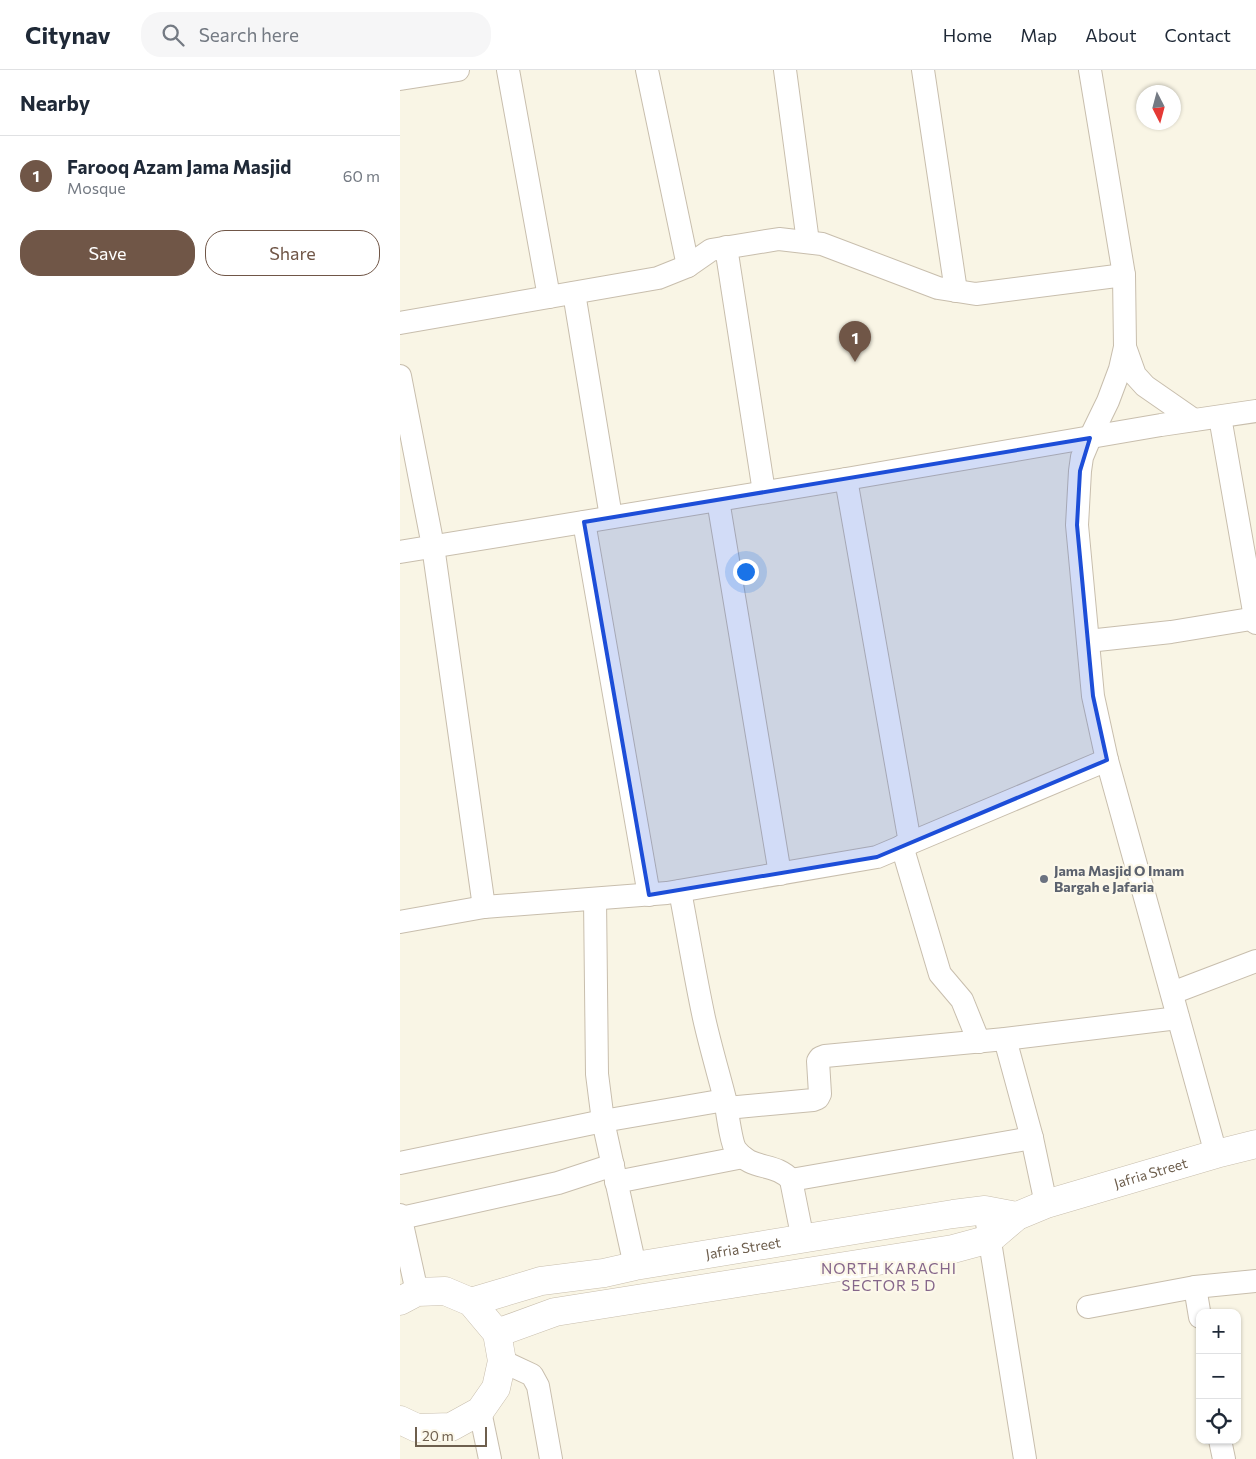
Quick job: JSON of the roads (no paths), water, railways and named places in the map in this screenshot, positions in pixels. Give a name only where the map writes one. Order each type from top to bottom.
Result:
[{"type":"street","points":[[400,79],[458,70]]},
{"type":"street","points":[[508,70],[549,297]]},
{"type":"street","points":[[648,70],[688,266]]},
{"type":"street","points":[[784,70],[808,242]]},
{"type":"street","points":[[923,70],[956,291]]},
{"type":"street","points":[[1090,70],[1124,275],[1125,347],[1120,369],[1108,402],[1082,457],[1080,471],[1077,525],[1094,696],[1107,760],[1216,1154]]},
{"type":"street","points":[[400,323],[658,278],[688,266],[711,250],[779,239],[822,244],[938,288],[976,294],[1124,275]]},
{"type":"street","points":[[726,247],[764,492]]},
{"type":"street","points":[[574,293],[611,518]]},
{"type":"street","points":[[1125,347],[1135,375],[1145,386],[1194,420]]},
{"type":"street","points":[[400,376],[433,546],[484,907]]},
{"type":"street","points":[[400,552],[1256,411]]},
{"type":"street","points":[[1088,641],[1172,632],[1255,620],[1220,417]]},
{"type":"street","points":[[846,479],[906,845],[940,974],[962,1000],[979,1042]]},
{"type":"street","points":[[718,500],[780,874]]},
{"type":"street","points":[[584,522],[648,895]]},
{"type":"street","points":[[400,922],[484,907],[680,891],[877,857],[1107,760]]},
{"type":"street","points":[[680,891],[704,1019],[726,1104],[735,1149],[754,1164],[774,1168],[786,1174],[791,1180],[802,1240]]},
{"type":"street","points":[[595,899],[597,1074],[603,1121],[635,1266]]},
{"type":"street","points":[[1172,993],[1256,961]]},
{"type":"street","points":[[400,1163],[603,1121],[726,1104],[813,1100],[818,1098],[820,1094],[818,1061],[825,1056],[979,1042],[1178,1018]]},
{"type":"street","points":[[1006,1039],[1032,1138],[1046,1204]]},
{"type":"street","points":[[791,1180],[1032,1138]]},
{"type":"street","name":"Jafria Street","points":[[497,1333],[555,1312],[953,1248],[990,1239],[1017,1216],[1046,1204],[1256,1144]]},
{"type":"street","points":[[400,1420],[417,1428],[450,1427],[480,1411],[496,1388],[502,1361],[497,1333],[471,1302],[445,1292],[408,1297],[400,1216],[558,1183],[743,1157]]},
{"type":"street","points":[[985,1210],[1025,1459]]},
{"type":"street","name":"Jafria Street","points":[[471,1302],[541,1281],[604,1273],[635,1266],[953,1214],[985,1210],[1017,1216]]},
{"type":"street","points":[[733,1250],[739,1283]]},
{"type":"street","points":[[1088,1307],[1195,1287],[1256,1280]]},
{"type":"street","points":[[1195,1287],[1199,1309]]},
{"type":"street","points":[[502,1361],[532,1375],[538,1386],[551,1459]]},
{"type":"street","points":[[480,1411],[490,1459]]},
{"type":"street","points":[[1221,1444],[1224,1459]]},
{"type":"place","name":"Farooq Azam Jama Masjid","points":[[855,362]]},
{"type":"place","name":"Jama Masjid O Imam Bargah e Jafaria","points":[[1044,879]]},
{"type":"district","name":"NORTH KARACHI SECTOR 5 D","points":[[889,1278]]}]
